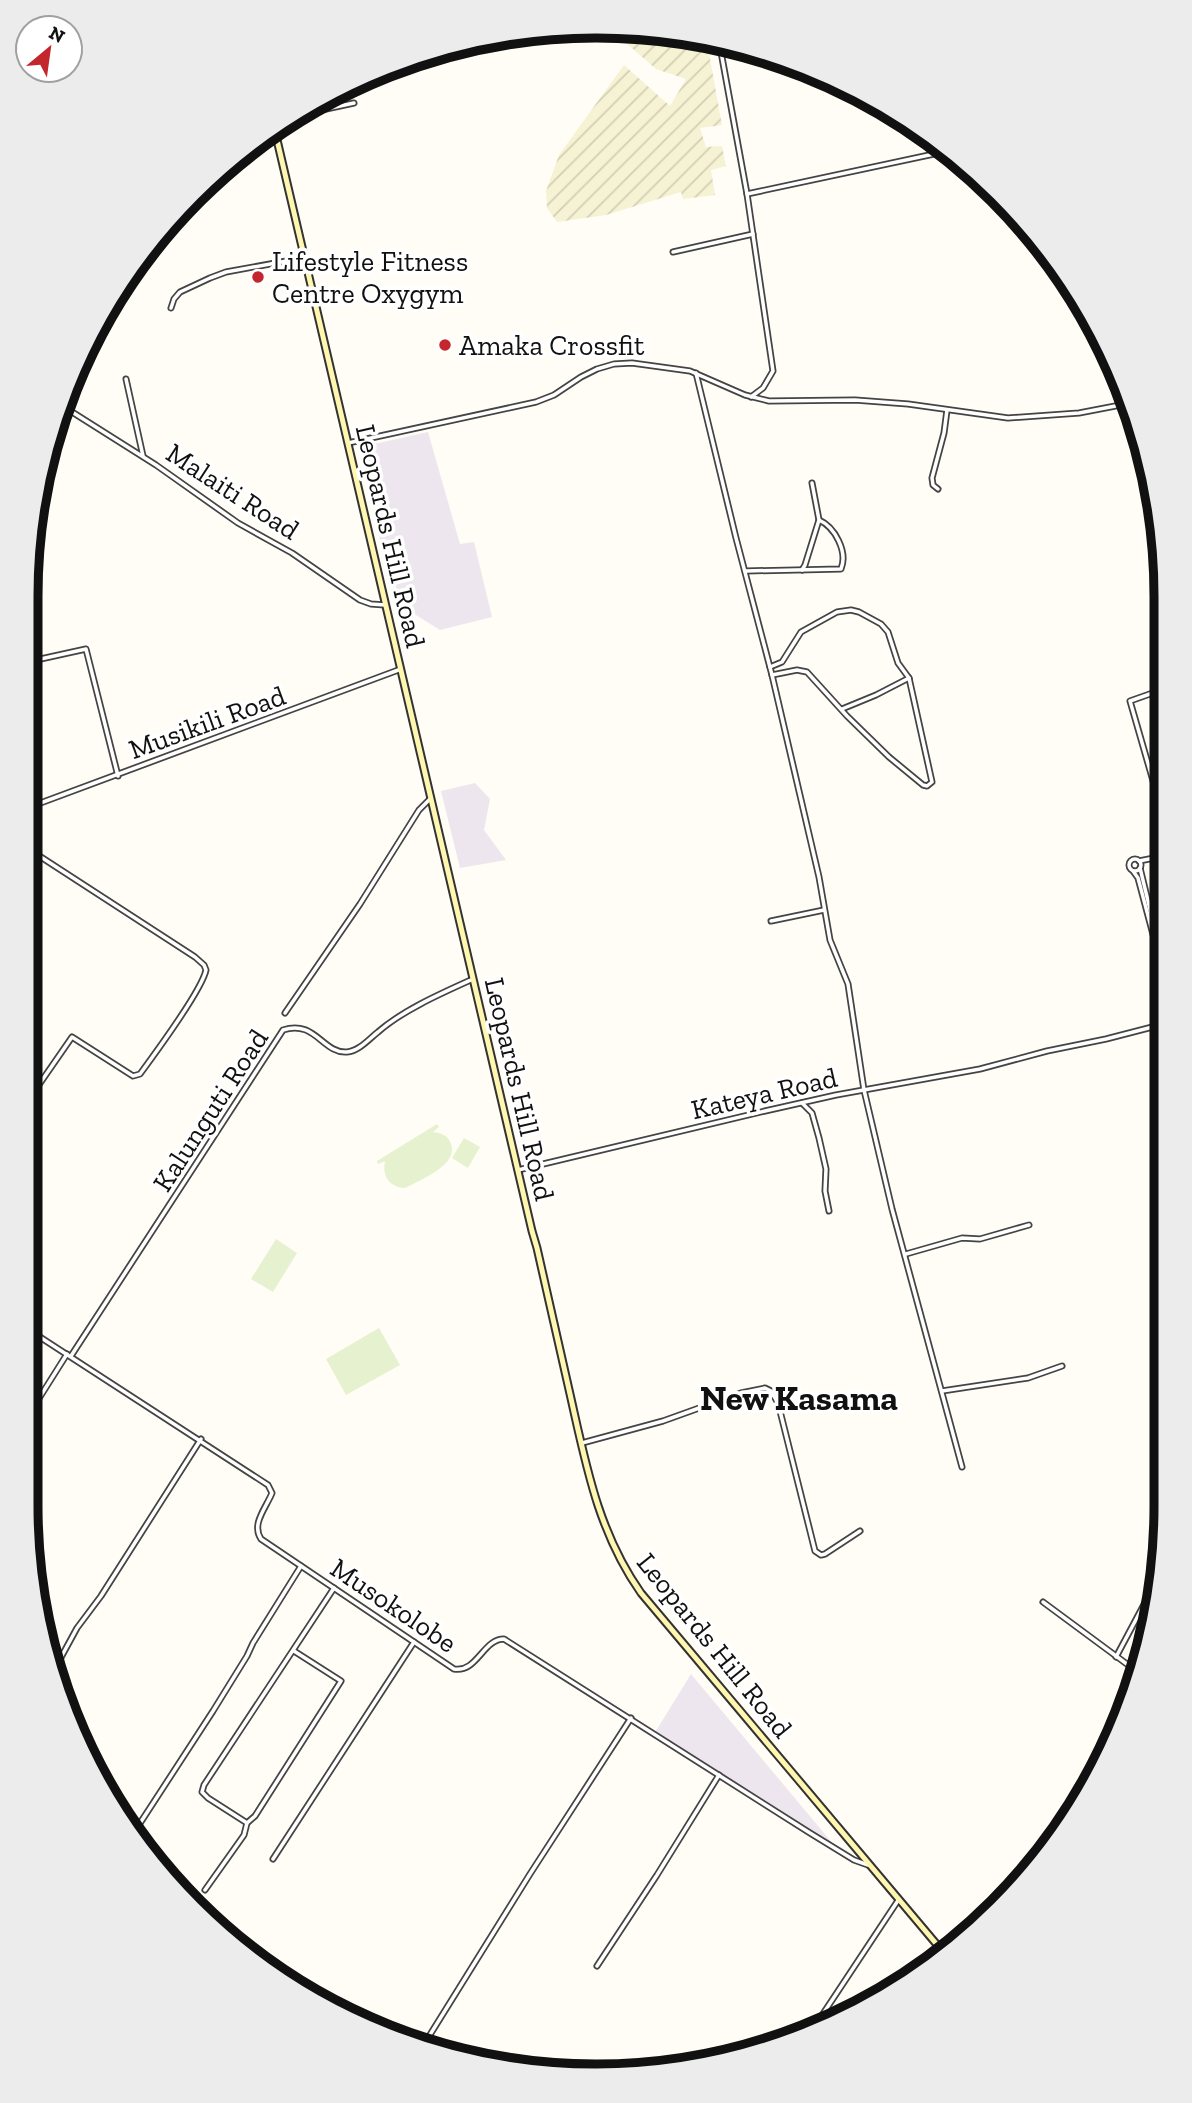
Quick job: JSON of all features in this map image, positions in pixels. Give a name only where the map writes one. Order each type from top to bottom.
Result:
[{"type":"main road","name":"Leopards Hill Road","points":[[277,139],[597,1507],[619,1559],[630,1577],[681,1643],[939,1946]]},
{"type":"street","points":[[721,53],[747,194],[773,372],[763,388],[751,397]]},
{"type":"street","points":[[323,110],[354,103]]},
{"type":"street","points":[[747,194],[935,154]]},
{"type":"street","points":[[673,252],[753,234]]},
{"type":"street","points":[[171,308],[180,292],[210,278],[226,272],[305,257]]},
{"type":"street","points":[[348,443],[536,402],[554,395],[589,373],[614,364],[643,363],[696,373],[751,397],[775,401],[855,400],[990,417],[1079,413],[1119,405]]},
{"type":"street","points":[[696,373],[772,675],[833,949],[848,984],[864,1090],[892,1209],[962,1466]]},
{"type":"street","points":[[126,379],[143,456]]},
{"type":"street","points":[[938,489],[933,485],[932,478],[947,410]]},
{"type":"street","name":"Malaiti Road","points":[[70,411],[143,456],[227,516],[285,548],[360,600],[385,605]]},
{"type":"street","points":[[802,570],[819,520],[812,482]]},
{"type":"street","points":[[746,571],[839,570],[843,556],[838,540],[831,527],[819,520]]},
{"type":"street","points":[[770,667],[782,662],[805,629],[837,612],[851,610],[872,618],[888,632],[898,663],[909,678],[932,782],[927,786],[889,757],[807,672],[797,670],[772,675]]},
{"type":"street","points":[[38,660],[86,649],[118,776]]},
{"type":"street","name":"Musikili Road","points":[[38,804],[401,669]]},
{"type":"street","points":[[842,709],[909,678]]},
{"type":"street","points":[[1154,693],[1130,701],[1154,783]]},
{"type":"street","points":[[285,1013],[360,904],[419,810],[431,798]]},
{"type":"street","points":[[38,855],[195,957],[206,970],[187,1006],[140,1074],[132,1076],[72,1037],[38,1086]]},
{"type":"street","points":[[1154,858],[1139,861],[1135,859],[1130,861],[1129,868],[1138,878],[1154,941]]},
{"type":"street","points":[[1139,861],[1154,926]]},
{"type":"street","points":[[1133,871],[1140,868]]},
{"type":"street","points":[[771,921],[824,909]]},
{"type":"street","name":"Kalunguti Road","points":[[69,1355],[284,1030],[291,1027],[300,1028],[311,1032],[338,1051],[351,1052],[391,1022],[473,979]]},
{"type":"street","name":"Kateya Road","points":[[518,1170],[802,1103],[980,1069],[1154,1027]]},
{"type":"street","points":[[802,1103],[812,1113],[819,1139],[826,1169],[825,1191],[829,1211]]},
{"type":"street","points":[[906,1254],[962,1238],[980,1239],[1029,1225]]},
{"type":"street","name":"Musokolobe","points":[[38,1336],[268,1485],[272,1493],[259,1519],[258,1535],[454,1669],[460,1670],[492,1642],[499,1638],[504,1639],[854,1860],[870,1865]]},
{"type":"street","points":[[38,1401],[69,1355]]},
{"type":"street","points":[[942,1391],[1028,1378],[1062,1366]]},
{"type":"street","points":[[582,1443],[663,1421],[741,1393],[765,1388],[771,1391],[778,1403],[816,1551],[821,1555],[825,1554],[860,1531]]},
{"type":"street","points":[[60,1660],[77,1628],[101,1596],[201,1439]]},
{"type":"street","points":[[138,1826],[220,1700],[301,1566]]},
{"type":"street","points":[[247,1823],[208,1798],[202,1791],[204,1785],[334,1588]]},
{"type":"street","points":[[1043,1602],[1130,1667]]},
{"type":"street","points":[[1116,1657],[1145,1602]]},
{"type":"street","points":[[272,1859],[414,1642]]},
{"type":"street","points":[[205,1891],[244,1835],[247,1823],[255,1816],[341,1681],[294,1651]]},
{"type":"street","points":[[428,2038],[631,1718]]},
{"type":"street","points":[[597,1966],[670,1856],[719,1775]]},
{"type":"street","points":[[820,2017],[899,1899]]},
{"type":"shaded area","points":[[625,42],[669,43],[708,50],[722,125],[700,128],[706,147],[722,146],[726,166],[711,170],[715,195],[683,199],[681,192],[606,215],[557,222],[547,208],[546,191],[559,155],[624,65],[670,106],[686,79],[656,69]]},
{"type":"shaded area","points":[[428,432],[460,544],[474,542],[492,617],[440,630],[400,605],[389,559],[384,560],[361,447]]},
{"type":"shaded area","points":[[475,783],[490,799],[484,830],[506,860],[460,868],[441,791]]},
{"type":"shaded area","points":[[691,1674],[834,1845],[654,1734]]},
{"type":"green space","points":[[437,1124],[439,1127],[433,1132],[444,1135],[451,1144],[449,1159],[437,1171],[405,1188],[391,1183],[386,1176],[385,1161],[378,1164],[377,1161]]},
{"type":"green space","points":[[464,1138],[480,1147],[468,1168],[452,1158]]},
{"type":"green space","points":[[276,1239],[297,1253],[273,1292],[251,1279]]},
{"type":"green space","points":[[379,1328],[400,1365],[346,1395],[326,1359]]},
{"type":"place","name":"Lifestyle Fitness Centre Oxygym","points":[[258,277]]},
{"type":"place","name":"Amaka Crossfit","points":[[445,345]]},
{"type":"district","name":"New Kasama","points":[[799,1398]]}]
